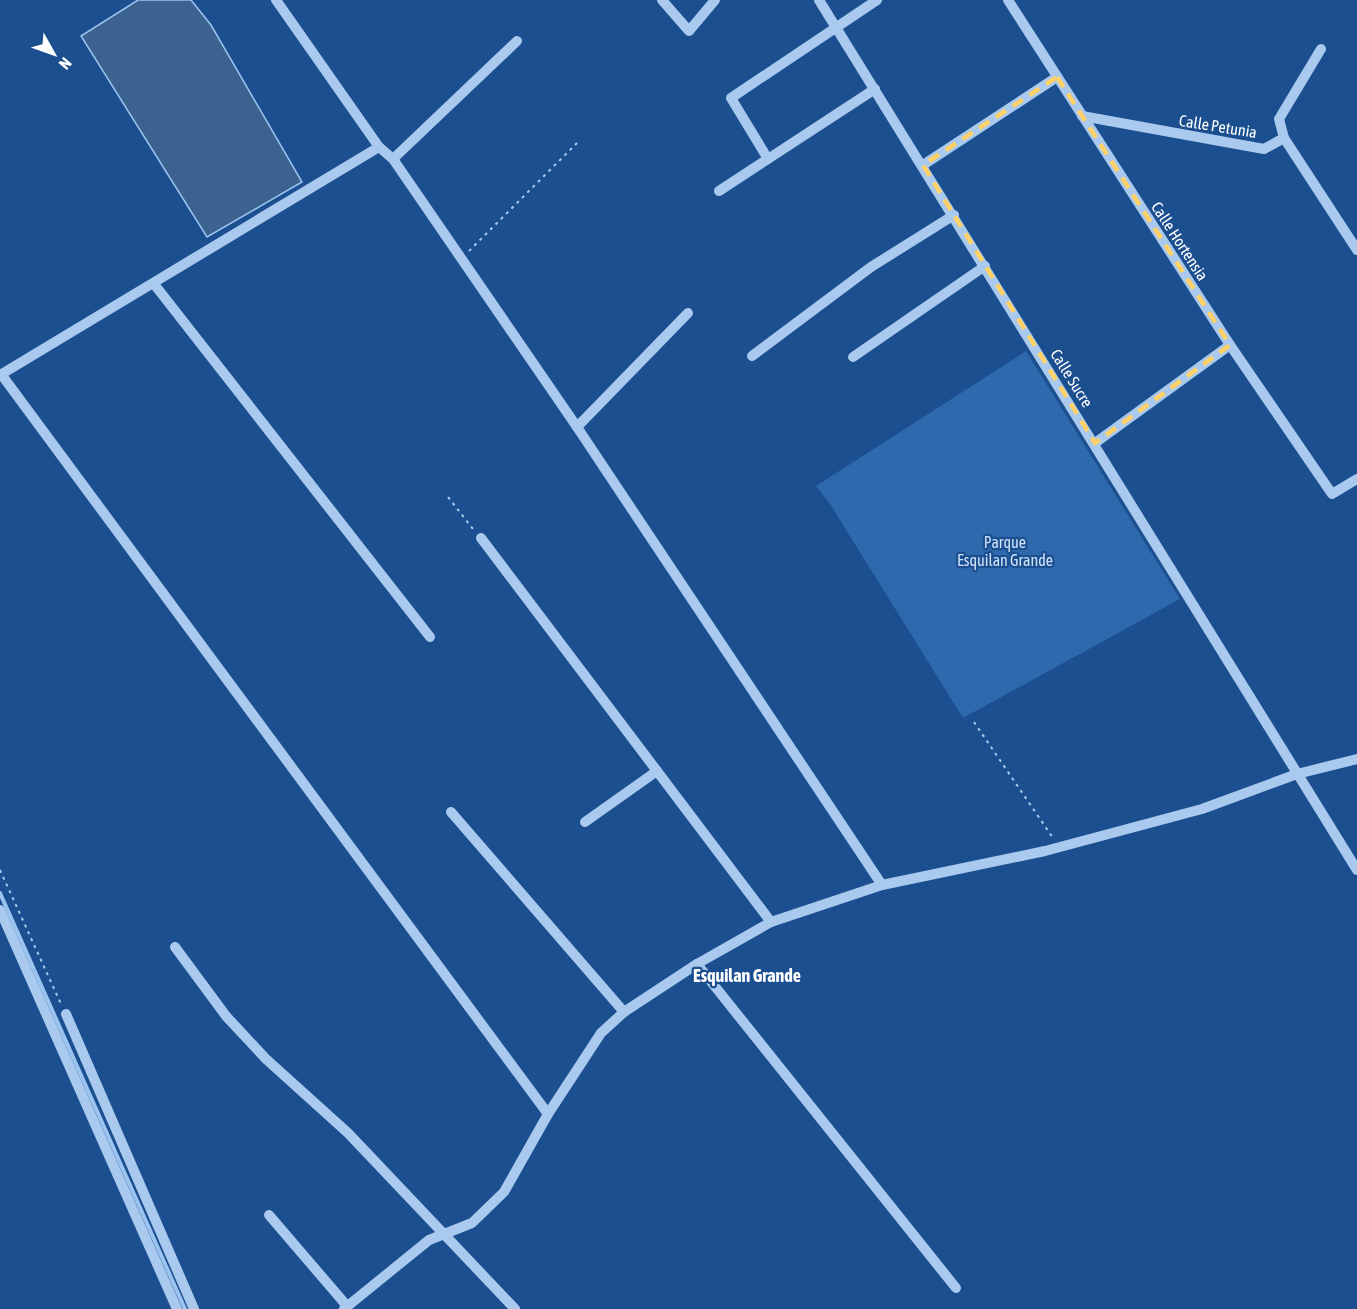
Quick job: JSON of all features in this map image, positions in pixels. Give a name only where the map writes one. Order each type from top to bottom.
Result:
[{"type":"street","points":[[276,0],[379,147],[393,159],[460,260],[577,427],[882,885]]},
{"type":"street","points":[[662,0],[689,31],[715,0]]},
{"type":"street","name":"Calle Sucre","points":[[819,0],[1357,870]]},
{"type":"street","points":[[768,159],[730,98],[877,0]]},
{"type":"street","name":"Calle Hortensia","points":[[1008,0],[1230,345],[1332,494],[1357,479]]},
{"type":"street","points":[[393,159],[517,41]]},
{"type":"street","name":"Calle Petunia","points":[[1082,116],[1173,135],[1264,149],[1284,138],[1279,119],[1321,49]]},
{"type":"street","points":[[923,165],[1058,77]]},
{"type":"street","points":[[719,192],[875,89]]},
{"type":"street","points":[[1284,138],[1357,250]]},
{"type":"street","points":[[379,147],[1,375],[548,1114]]},
{"type":"street","points":[[752,356],[871,267],[954,215]]},
{"type":"street","points":[[853,357],[985,266]]},
{"type":"street","points":[[154,284],[430,637]]},
{"type":"street","points":[[577,427],[688,313]]},
{"type":"street","points":[[1095,443],[1230,345]]},
{"type":"street","points":[[481,538],[771,922]]},
{"type":"street","points":[[269,1215],[345,1307],[429,1240],[472,1223],[504,1192],[548,1114],[601,1033],[624,1012],[697,964],[771,922],[882,885],[1060,848],[1202,809],[1297,774],[1357,759]]},
{"type":"street","points":[[585,822],[657,771]]},
{"type":"street","points":[[451,812],[624,1012]]},
{"type":"street","points":[[0,910],[177,1309]]},
{"type":"street","points":[[175,947],[226,1016],[266,1059],[348,1133],[515,1309]]},
{"type":"street","points":[[697,964],[956,1288]]},
{"type":"street","points":[[66,1014],[194,1309]]},
{"type":"path","points":[[460,260],[577,143]]},
{"type":"path","points":[[448,497],[481,538]]},
{"type":"path","points":[[974,722],[1060,848]]},
{"type":"path","points":[[0,870],[66,1014]]},
{"type":"highlighted area","points":[[1057,77],[1230,345],[1095,443],[923,165]]},
{"type":"green space","name":"Parque Esquilan Grande","points":[[1026,351],[1180,599],[963,718],[830,504],[816,486]]},
{"type":"shaded area","points":[[138,0],[191,0],[211,25],[302,182],[207,237],[81,36]]},
{"type":"waterway","points":[[0,893],[185,1309]]},
{"type":"district","name":"Esquilan Grande","points":[[747,975]]}]
